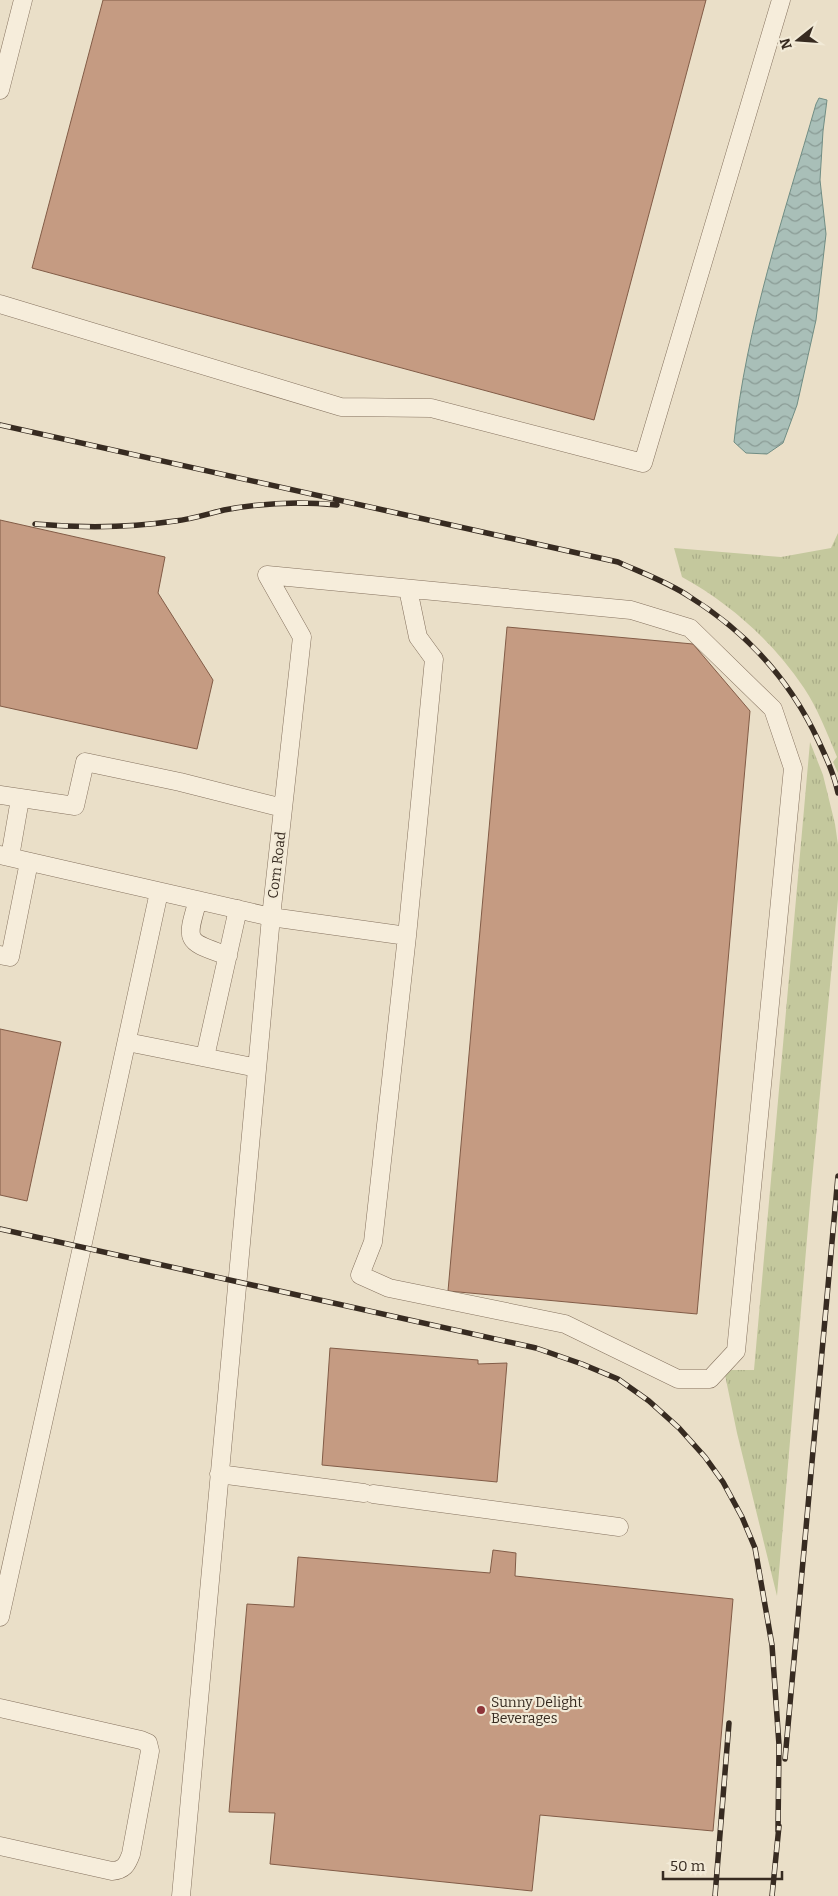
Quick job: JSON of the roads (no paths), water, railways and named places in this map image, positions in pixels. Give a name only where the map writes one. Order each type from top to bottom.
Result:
[{"type":"street","points":[[0,90],[23,0]]},
{"type":"street","points":[[0,304],[341,407],[431,408],[643,463],[776,1]]},
{"type":"street","name":"Corn Road","points":[[5,856],[271,916],[302,637],[268,575],[408,589]]},
{"type":"street","points":[[408,589],[631,610],[690,628],[773,709],[793,768],[736,1351],[710,1379],[678,1379],[565,1324],[390,1288],[360,1275],[373,1242],[407,936],[434,659],[418,637],[408,589]]},
{"type":"street","points":[[0,795],[75,806],[85,762],[180,782],[283,808]]},
{"type":"street","points":[[5,856],[20,799]]},
{"type":"street","points":[[0,955],[10,957],[30,862]]},
{"type":"street","points":[[0,1617],[159,892]]},
{"type":"street","points":[[198,900],[189,929],[190,936],[199,946],[228,956]]},
{"type":"street","points":[[205,1057],[238,909]]},
{"type":"street","points":[[181,1896],[271,916],[407,936]]},
{"type":"street","points":[[126,1042],[257,1068]]},
{"type":"street","points":[[219,1474],[619,1527]]},
{"type":"street","points":[[0,1708],[141,1740],[148,1743],[150,1751],[131,1854],[127,1865],[120,1870],[112,1871],[0,1846]]},
{"type":"water","points":[[819,98],[827,100],[820,180],[826,234],[816,320],[797,405],[783,443],[767,454],[746,453],[734,442],[747,356],[779,229]]},
{"type":"railway","points":[[0,425],[618,562],[655,578],[682,592],[710,611],[730,626],[764,659],[794,697],[807,718],[827,759],[838,793]]},
{"type":"railway","points":[[35,524],[88,527],[140,525],[193,518],[224,510],[281,503],[337,505]]},
{"type":"railway","points":[[785,1759],[838,1176]]},
{"type":"railway","points":[[0,1229],[536,1348],[618,1379],[649,1401],[679,1428],[705,1457],[723,1482],[742,1517],[755,1548],[772,1645],[779,1745],[778,1831]]},
{"type":"railway","points":[[715,1896],[729,1723]]},
{"type":"railway","points":[[772,1896],[779,1826]]},
{"type":"place","name":"Sunny Delight Beverages","points":[[481,1710]]}]
